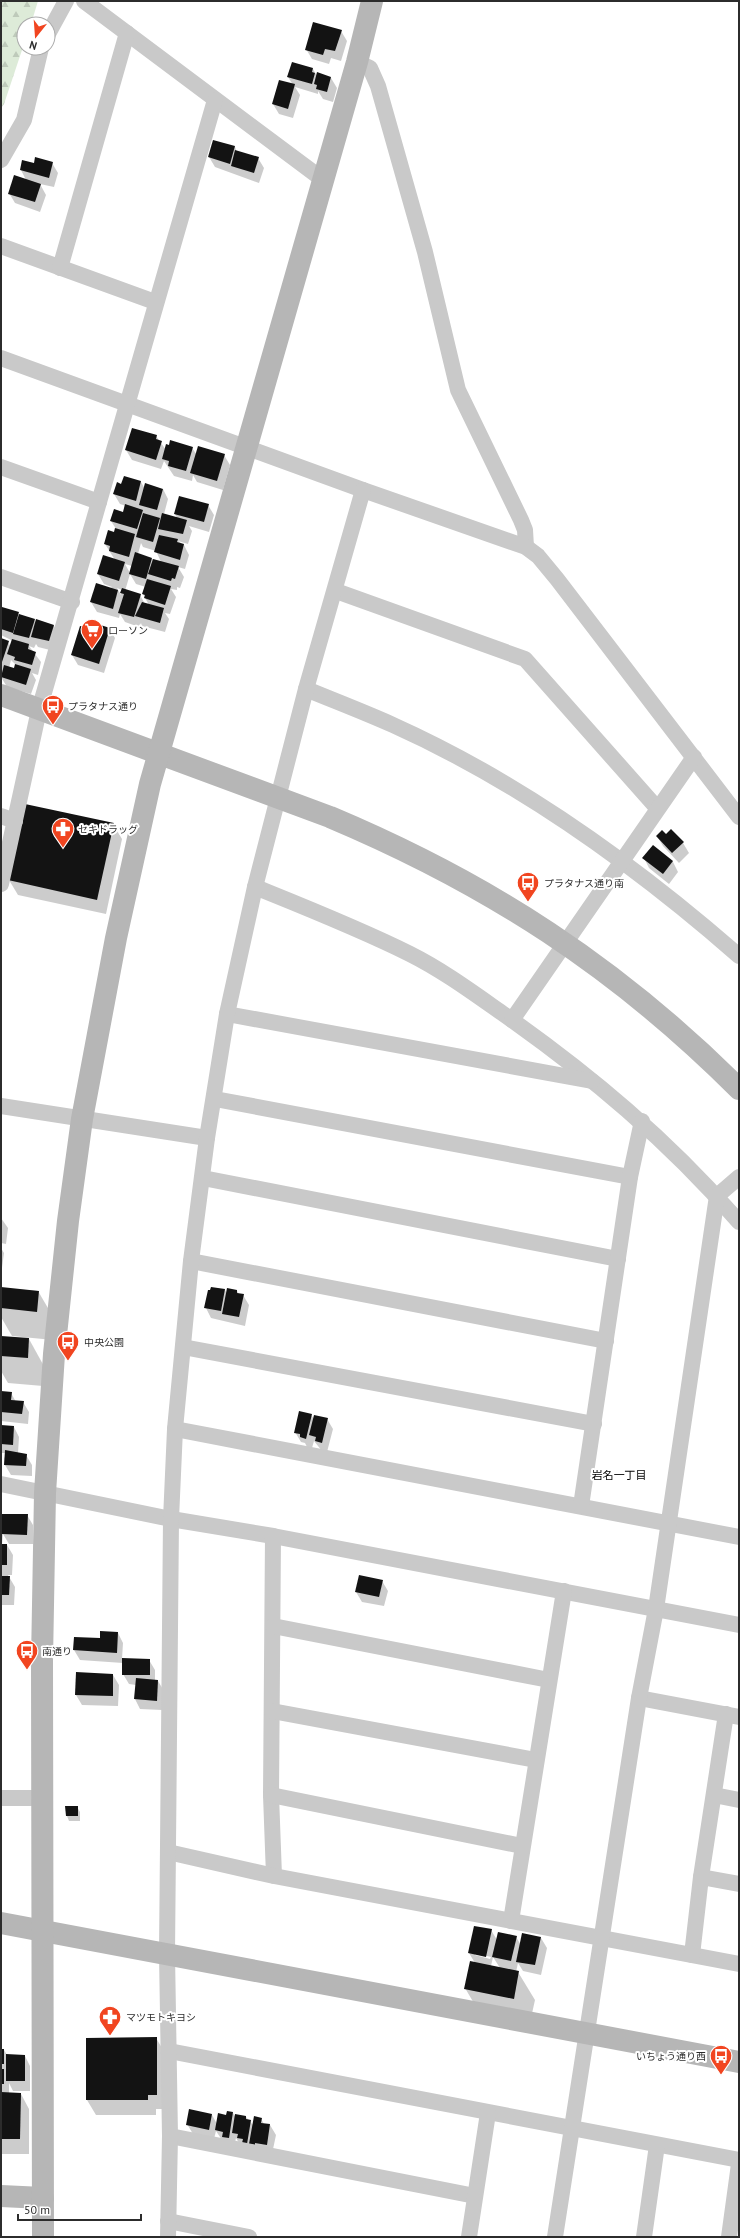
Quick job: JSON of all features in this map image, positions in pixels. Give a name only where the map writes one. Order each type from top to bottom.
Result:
[{"type":"street","points":[[56,19],[66,1]]},
{"type":"street","points":[[84,1],[322,179]]},
{"type":"street","points":[[43,2237],[42,1661],[46,1493],[56,1338],[68,1221],[82,1119],[118,931],[158,753],[322,179],[357,62],[372,1]]},
{"type":"street","points":[[60,268],[127,34]]},
{"type":"street","points":[[1,160],[6,142],[24,120],[39,56]]},
{"type":"street","points":[[357,62],[370,68],[378,86],[425,252],[458,390],[521,520],[525,530],[526,547]]},
{"type":"street","points":[[1,884],[8,819],[72,602],[155,302],[215,100]]},
{"type":"street","points":[[1,246],[155,302]]},
{"type":"street","points":[[1,358],[364,490],[526,547],[538,556],[694,756],[739,817]]},
{"type":"street","points":[[1,467],[99,502]]},
{"type":"street","points":[[249,2237],[168,2229],[170,2136],[168,1852],[171,1519],[175,1429],[191,1261],[207,1138],[215,1098],[227,1014],[255,887],[277,798],[306,689],[336,591],[364,490]]},
{"type":"street","points":[[1,577],[72,602]]},
{"type":"street","points":[[336,591],[525,659],[657,808]]},
{"type":"street","points":[[306,689],[393,725],[476,768],[549,811],[682,906],[739,956]]},
{"type":"street","points":[[1,695],[344,823],[416,856],[473,886],[566,942],[634,993],[676,1029],[739,1089]]},
{"type":"street","points":[[512,1020],[694,756]]},
{"type":"street","points":[[255,887],[336,920],[412,954],[464,986],[594,1081],[642,1121],[717,1196],[739,1222]]},
{"type":"street","points":[[227,1014],[594,1081]]},
{"type":"street","points":[[215,1098],[630,1177]]},
{"type":"street","points":[[1,1106],[207,1138]]},
{"type":"street","points":[[581,1506],[630,1177],[642,1121]]},
{"type":"street","points":[[555,2237],[639,1698],[656,1609],[667,1524],[717,1196],[739,1177]]},
{"type":"street","points":[[203,1178],[618,1259]]},
{"type":"street","points":[[191,1261],[606,1341]]},
{"type":"street","points":[[183,1347],[594,1424]]},
{"type":"street","points":[[175,1429],[739,1537]]},
{"type":"street","points":[[1,1484],[171,1519],[273,1536],[739,1625]]},
{"type":"street","points":[[273,1536],[271,1795],[274,1876]]},
{"type":"street","points":[[511,1921],[564,1591]]},
{"type":"street","points":[[272,1626],[549,1680]]},
{"type":"street","points":[[639,1698],[732,1716],[714,1795],[701,1877],[692,1955]]},
{"type":"street","points":[[272,1711],[536,1760]]},
{"type":"street","points":[[271,1795],[522,1846]]},
{"type":"street","points":[[714,1795],[739,1800]]},
{"type":"street","points":[[1,1798],[43,1798]]},
{"type":"street","points":[[168,1852],[274,1876],[739,1964]]},
{"type":"street","points":[[701,1877],[739,1884]]},
{"type":"street","points":[[1,1923],[587,2032],[739,2062]]},
{"type":"street","points":[[169,2051],[571,2130],[739,2160]]},
{"type":"street","points":[[469,2237],[488,2113]]},
{"type":"street","points":[[170,2136],[475,2196]]},
{"type":"street","points":[[644,2237],[658,2145]]},
{"type":"street","points":[[729,2237],[739,2164]]},
{"type":"street","points":[[1,2196],[43,2198]]},
{"type":"green space","points":[[1,1],[38,1],[33,16],[16,16],[16,56],[20,56],[4,104],[1,108]]},
{"type":"building","points":[[313,22],[342,30],[335,51],[325,49],[323,55],[305,50]]},
{"type":"building","points":[[292,62],[313,68],[312,72],[315,73],[312,84],[287,77]]},
{"type":"building","points":[[317,72],[331,77],[327,92],[316,89],[317,85],[314,84]]},
{"type":"building","points":[[279,80],[295,84],[288,109],[272,104]]},
{"type":"building","points":[[213,140],[235,146],[230,164],[208,157]]},
{"type":"building","points":[[235,150],[259,157],[254,173],[231,166]]},
{"type":"building","points":[[35,157],[53,162],[49,178],[20,170],[22,160],[34,163]]},
{"type":"building","points":[[14,175],[41,184],[35,202],[8,194]]},
{"type":"building","points":[[132,428],[157,435],[156,439],[162,441],[156,460],[125,450]]},
{"type":"building","points":[[170,440],[193,447],[186,471],[168,466],[169,461],[162,459],[166,444],[169,445]]},
{"type":"building","points":[[198,446],[225,454],[217,481],[190,473]]},
{"type":"building","points":[[124,476],[141,481],[136,501],[113,494],[117,482],[121,484]]},
{"type":"building","points":[[145,483],[163,489],[157,510],[139,505]]},
{"type":"building","points":[[179,496],[209,504],[204,522],[174,514]]},
{"type":"building","points":[[125,504],[143,510],[137,529],[110,521],[114,509],[123,512]]},
{"type":"building","points":[[143,513],[160,518],[153,542],[136,537]]},
{"type":"building","points":[[162,513],[187,520],[183,534],[158,529]]},
{"type":"building","points":[[115,528],[135,534],[129,557],[109,551],[110,546],[104,544],[108,530],[114,532]]},
{"type":"building","points":[[159,535],[178,539],[177,542],[184,544],[180,560],[154,552]]},
{"type":"building","points":[[135,552],[152,558],[146,579],[129,574]]},
{"type":"building","points":[[103,555],[125,562],[119,581],[97,574]]},
{"type":"building","points":[[153,559],[179,566],[175,579],[172,578],[171,581],[148,574]]},
{"type":"building","points":[[147,579],[171,586],[165,605],[144,598],[145,595],[142,594]]},
{"type":"building","points":[[96,583],[118,590],[113,609],[90,602]]},
{"type":"building","points":[[122,588],[141,594],[134,617],[118,613],[124,594],[120,593]]},
{"type":"building","points":[[142,602],[164,608],[160,623],[135,616]]},
{"type":"building","points":[[2,607],[19,612],[13,633],[1,629]]},
{"type":"building","points":[[19,614],[35,619],[29,638],[13,634]]},
{"type":"building","points":[[36,619],[54,625],[49,641],[31,637]]},
{"type":"building","points":[[91,622],[110,628],[99,664],[71,655],[80,626],[89,628]]},
{"type":"building","points":[[1,638],[9,641],[1,665]]},
{"type":"building","points":[[12,639],[29,644],[28,649],[36,652],[32,665],[14,660],[15,657],[7,654]]},
{"type":"building","points":[[15,664],[31,669],[26,685],[1,677],[4,665],[14,668]]},
{"type":"building","points":[[25,804],[114,823],[97,900],[8,880]]},
{"type":"building","points":[[671,829],[684,842],[672,853],[656,836],[662,830],[666,834]]},
{"type":"building","points":[[653,845],[673,861],[663,874],[642,858]]},
{"type":"building","points":[[1,1287],[39,1291],[37,1312],[1,1308]]},
{"type":"building","points":[[211,1287],[225,1289],[221,1311],[204,1308],[208,1290],[210,1290]]},
{"type":"building","points":[[227,1288],[237,1290],[237,1293],[244,1294],[239,1317],[222,1314]]},
{"type":"building","points":[[1,1336],[29,1338],[28,1358],[1,1356]]},
{"type":"building","points":[[1,1391],[12,1392],[11,1400],[24,1401],[22,1414],[1,1412]]},
{"type":"building","points":[[299,1411],[312,1414],[306,1439],[300,1437],[300,1434],[294,1433]]},
{"type":"building","points":[[314,1415],[328,1418],[322,1443],[315,1441],[316,1437],[309,1435]]},
{"type":"building","points":[[1,1425],[14,1426],[13,1445],[1,1444]]},
{"type":"building","points":[[5,1450],[27,1454],[26,1466],[4,1465]]},
{"type":"building","points":[[2,1514],[28,1514],[27,1535],[2,1534]]},
{"type":"building","points":[[1,1544],[7,1544],[7,1565],[1,1565]]},
{"type":"building","points":[[359,1575],[383,1580],[379,1597],[355,1592]]},
{"type":"building","points":[[1,1576],[10,1576],[9,1595],[1,1595]]},
{"type":"building","points":[[100,1631],[118,1632],[117,1653],[73,1650],[74,1637],[100,1638]]},
{"type":"building","points":[[122,1658],[150,1659],[150,1675],[122,1675]]},
{"type":"building","points":[[76,1672],[113,1674],[113,1696],[75,1695]]},
{"type":"building","points":[[136,1678],[158,1680],[157,1701],[134,1699]]},
{"type":"building","points":[[65,1806],[78,1806],[78,1816],[66,1816]]},
{"type":"building","points":[[474,1926],[492,1929],[486,1957],[468,1953]]},
{"type":"building","points":[[498,1932],[517,1936],[511,1961],[492,1957]]},
{"type":"building","points":[[522,1933],[541,1937],[535,1965],[516,1962]]},
{"type":"building","points":[[470,1961],[519,1971],[514,1999],[464,1989]]},
{"type":"building","points":[[157,2037],[157,2095],[148,2095],[148,2100],[86,2100],[86,2038]]},
{"type":"building","points":[[1,2049],[4,2049],[4,2064],[1,2064]]},
{"type":"building","points":[[6,2054],[25,2055],[25,2081],[6,2081]]},
{"type":"building","points":[[1,2069],[4,2069],[4,2084],[1,2084]]},
{"type":"building","points":[[1,2092],[21,2093],[20,2139],[1,2139]]},
{"type":"building","points":[[189,2109],[212,2114],[209,2130],[186,2125]]},
{"type":"building","points":[[227,2111],[233,2112],[229,2138],[222,2137],[223,2132],[215,2130],[218,2113],[226,2115]]},
{"type":"building","points":[[235,2114],[246,2116],[246,2119],[251,2120],[247,2144],[242,2143],[243,2139],[237,2138],[238,2134],[232,2133]]},
{"type":"building","points":[[254,2116],[262,2118],[261,2123],[270,2124],[267,2145],[255,2143],[255,2145],[249,2144]]},
{"type":"place","name":"ローソン","points":[[92,650]]},
{"type":"place","name":"プラタナス通り","points":[[53,726]]},
{"type":"place","name":"セキドラッグ","points":[[63,848]]},
{"type":"place","name":"プラタナス通り南","points":[[528,902]]},
{"type":"place","name":"中央公園","points":[[68,1362]]},
{"type":"place","name":"南通り","points":[[27,1670]]},
{"type":"place","name":"マツモトキヨシ","points":[[110,2036]]},
{"type":"place","name":"いちょう通り西","points":[[721,2076]]},
{"type":"district","name":"岩名一丁目","points":[[619,1475]]}]
